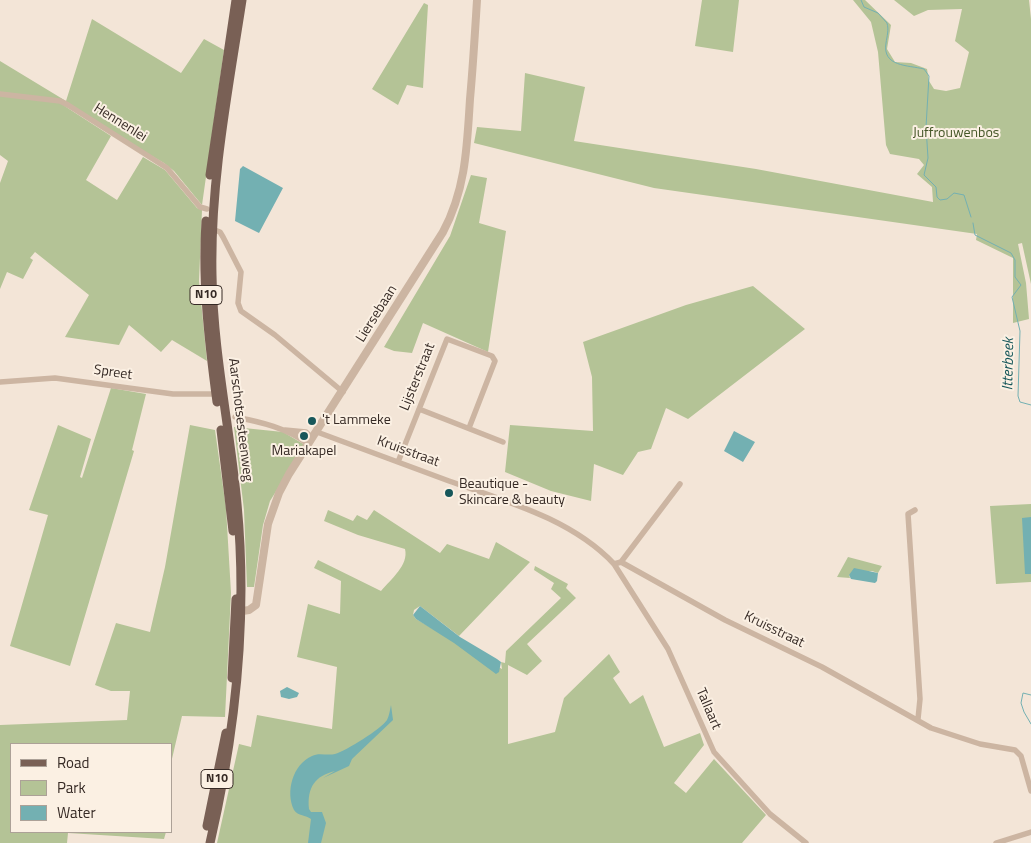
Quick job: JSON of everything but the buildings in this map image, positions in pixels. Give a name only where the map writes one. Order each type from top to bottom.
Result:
[{"type":"main road","name":"Aarschotsesteenweg","points":[[219,394],[209,342],[204,271],[212,154],[236,0]]},
{"type":"main road","name":"Aarschotsesteenweg","points":[[210,843],[226,765],[239,612],[213,319],[212,229],[218,160],[242,0]]},
{"type":"main road","name":"Aarschotsesteenweg","points":[[204,843],[226,734],[236,658]]},
{"type":"street","name":"Liersebaan","points":[[239,612],[256,605],[272,511],[289,474],[343,392],[443,232],[460,194],[467,156],[477,0]]},
{"type":"street","name":"Hennenlei","points":[[0,94],[60,102],[68,106],[167,168],[200,206],[207,209]]},
{"type":"street","points":[[212,229],[220,232],[240,269],[238,303],[241,311],[275,334],[343,392]]},
{"type":"street","name":"Lijsterstraat","points":[[398,462],[447,338],[492,356],[495,361],[469,428]]},
{"type":"street","name":"Spreet","points":[[0,382],[55,378],[172,394],[219,394]]},
{"type":"street","points":[[419,409],[503,442]]},
{"type":"street","points":[[235,417],[259,421],[285,430],[306,432],[312,438]]},
{"type":"street","name":"Kruisstraat","points":[[312,438],[398,462],[541,516],[602,552],[614,564]]},
{"type":"street","points":[[614,564],[621,562],[680,484]]},
{"type":"street","points":[[915,510],[908,514],[920,699],[918,719]]},
{"type":"street","name":"Kruisstraat","points":[[621,562],[725,620],[822,667],[932,728],[980,744],[1015,750],[1022,760],[1031,791]]},
{"type":"street","name":"Tallaart","points":[[614,564],[668,649],[708,740],[718,758],[770,814],[806,843]]},
{"type":"street","points":[[996,843],[1031,832]]},
{"type":"green space","points":[[702,0],[739,0],[733,52],[695,46]]},
{"type":"green space","name":"Juffrouwenbos","points":[[853,0],[865,0],[891,25],[887,49],[895,62],[911,63],[927,69],[929,81],[934,89],[946,91],[960,88],[969,52],[955,41],[962,9],[928,10],[914,16],[894,0],[1029,0],[1031,19],[1031,284],[1022,243],[1018,244],[1026,283],[1029,319],[1013,323],[1013,258],[976,240],[977,234],[654,188],[474,143],[477,127],[521,131],[525,73],[585,87],[574,141],[756,169],[933,202],[932,187],[917,174],[924,165],[919,159],[890,154],[886,145],[878,52],[871,22]]},
{"type":"green space","points":[[424,3],[428,5],[423,88],[407,85],[398,105],[372,89]]},
{"type":"green space","points":[[92,19],[181,73],[204,39],[224,50],[202,205],[174,171],[164,163],[63,105],[111,136],[86,180],[117,200],[143,157],[165,170],[197,208],[202,210],[199,281],[207,361],[172,340],[161,352],[129,325],[119,345],[65,337],[89,295],[35,252],[30,258],[33,260],[23,279],[7,272],[0,289],[0,183],[8,161],[0,155],[0,61],[66,101]]},
{"type":"green space","points":[[471,175],[487,178],[479,223],[506,231],[488,352],[423,323],[412,353],[394,351],[384,347],[450,236]]},
{"type":"green space","points":[[753,286],[805,329],[688,419],[666,408],[651,449],[638,452],[623,475],[594,464],[591,501],[551,491],[505,472],[510,425],[593,431],[592,377],[583,342],[686,305]]},
{"type":"green space","points":[[111,388],[146,394],[132,450],[134,451],[70,666],[10,646],[48,515],[29,510],[58,425],[91,439],[80,477],[82,478]]},
{"type":"green space","points":[[190,425],[215,430],[226,508],[231,593],[225,717],[182,716],[172,759],[172,743],[10,743],[10,833],[68,833],[67,843],[0,843],[0,725],[127,720],[130,691],[111,691],[95,685],[116,623],[150,632],[165,567]]},
{"type":"green space","points":[[234,427],[283,432],[305,445],[270,501],[263,525],[254,587],[247,587],[244,510]]},
{"type":"green space","points":[[1031,504],[1031,582],[996,584],[990,506]]},
{"type":"green space","points":[[328,510],[353,521],[357,515],[367,520],[374,510],[440,553],[447,544],[489,559],[496,542],[530,562],[459,636],[420,606],[414,610],[413,615],[416,619],[502,669],[501,662],[505,663],[506,651],[561,598],[551,589],[554,583],[534,570],[535,566],[568,584],[566,588],[576,598],[527,644],[542,661],[527,675],[508,665],[508,744],[555,732],[564,698],[609,654],[620,672],[613,678],[630,704],[643,695],[664,747],[700,733],[704,745],[674,783],[686,793],[714,759],[766,815],[742,843],[217,843],[239,744],[251,747],[257,715],[332,729],[337,667],[297,657],[308,604],[340,614],[341,581],[314,568],[318,560],[381,591],[402,566],[406,555],[405,549],[358,535],[324,521]]},
{"type":"green space","points":[[848,557],[882,566],[878,573],[872,571],[849,575],[850,578],[837,577]]},
{"type":"green space","points":[[68,833],[166,833],[164,839]]},
{"type":"water","points":[[243,166],[283,188],[259,233],[235,221],[240,169]]},
{"type":"water","points":[[734,431],[755,442],[743,462],[724,451]]},
{"type":"water","points":[[1031,517],[1031,574],[1025,574],[1022,518]]},
{"type":"water","points":[[854,568],[878,573],[877,581],[875,583],[851,579],[849,575]]},
{"type":"water","points":[[420,606],[460,637],[501,662],[499,672],[496,674],[454,643],[416,619],[413,615]]},
{"type":"water","points":[[287,687],[299,693],[297,697],[289,699],[281,697],[280,691]]},
{"type":"water","points":[[391,705],[393,720],[352,759],[349,766],[317,779],[309,794],[309,809],[311,812],[322,812],[326,823],[321,843],[308,843],[311,819],[294,810],[290,795],[292,779],[300,765],[317,754],[335,754],[347,749],[371,734],[387,720]]},
{"type":"waterway","name":"Itterbeek","points":[[861,0],[864,7],[878,13],[887,23],[886,51],[888,57],[898,64],[924,69],[929,76],[926,127],[928,158],[924,175],[936,187],[937,197],[940,200],[947,199],[954,193],[964,195],[971,217]]},
{"type":"waterway","name":"Itterbeek","points":[[973,223],[975,235],[1011,253],[1015,260],[1015,277],[1021,285],[1012,297],[1020,331],[1018,396],[1020,402],[1031,405]]},
{"type":"waterway","name":"Itterbeek","points":[[1031,695],[1023,693],[1021,703],[1031,724]]},
{"type":"place","name":"'t Lammeke","points":[[312,421]]},
{"type":"place","name":"Mariakapel","points":[[304,436]]},
{"type":"place","name":"Beautique - Skincare & beauty","points":[[449,493]]}]
